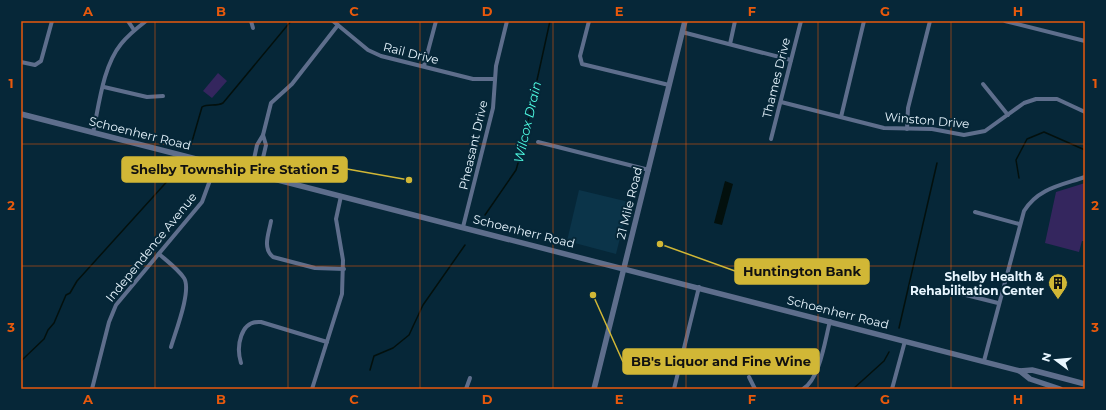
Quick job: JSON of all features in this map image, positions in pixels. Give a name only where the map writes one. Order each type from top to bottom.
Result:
[{"type":"street","points":[[21,62],[31,65],[39,64],[44,57],[52,21]]},
{"type":"street","points":[[128,21],[134,30]]},
{"type":"street","points":[[93,133],[114,54],[120,44],[134,30],[146,21]]},
{"type":"street","points":[[251,21],[253,28]]},
{"type":"street","name":"Rail Drive","points":[[333,21],[373,53],[473,79],[494,79]]},
{"type":"street","points":[[424,66],[436,21]]},
{"type":"street","name":"Pheasant Drive","points":[[463,227],[493,108],[494,79],[497,59],[507,21]]},
{"type":"street","points":[[589,21],[580,56],[581,62],[584,65],[669,86]]},
{"type":"street","name":"21 Mile Road","points":[[594,389],[685,21]]},
{"type":"street","points":[[730,44],[735,21]]},
{"type":"street","name":"Thames Drive","points":[[771,139],[801,21]]},
{"type":"street","points":[[841,117],[864,21]]},
{"type":"street","points":[[906,129],[908,108],[930,21]]},
{"type":"street","points":[[1005,21],[1085,41]]},
{"type":"street","points":[[250,173],[257,145],[263,135],[272,103],[292,84],[338,25]]},
{"type":"street","points":[[682,32],[791,60]]},
{"type":"street","points":[[983,84],[1008,115]]},
{"type":"street","points":[[104,87],[147,97],[163,96]]},
{"type":"street","name":"Winston Drive","points":[[781,102],[884,128],[932,129],[973,135],[985,131],[1027,101],[1041,98],[1062,100],[1085,112]]},
{"type":"street","name":"Schoenherr Road","points":[[21,114],[699,287],[1020,371],[1032,370],[1085,384]]},
{"type":"street","points":[[259,175],[266,145],[263,135]]},
{"type":"street","points":[[538,142],[648,170]]},
{"type":"street","name":"Independence Avenue","points":[[92,389],[109,322],[116,304],[202,202],[216,164]]},
{"type":"street","points":[[984,361],[1019,224],[1028,204],[1038,195],[1055,186],[1085,177]]},
{"type":"street","points":[[312,389],[342,294],[344,269],[336,223],[341,196]]},
{"type":"street","points":[[975,212],[1019,224]]},
{"type":"street","points":[[271,221],[267,245],[269,253],[273,257],[314,268],[344,269]]},
{"type":"street","points":[[159,254],[181,274],[186,282],[185,296],[171,347]]},
{"type":"street","points":[[674,389],[699,287]]},
{"type":"street","points":[[954,292],[998,303]]},
{"type":"street","points":[[803,389],[812,381],[816,374],[830,321]]},
{"type":"street","points":[[241,363],[238,353],[241,338],[247,326],[255,322],[261,322],[327,342]]},
{"type":"street","points":[[892,389],[905,341]]},
{"type":"street","name":"Schoenherr Road","points":[[1020,371],[1030,379],[1061,389]]},
{"type":"street","points":[[749,377],[755,389]]},
{"type":"street","points":[[466,389],[470,378]]},
{"type":"street","points":[[1061,389],[1064,378]]},
{"type":"shaded area","points":[[218,73],[227,81],[212,98],[203,91]]},
{"type":"shaded area","points":[[725,181],[733,184],[722,225],[714,223]]},
{"type":"shaded area","points":[[1085,183],[1085,241],[1082,241],[1079,252],[1045,243],[1056,192]]},
{"type":"shaded area","points":[[579,190],[629,202],[616,254],[567,241]]},
{"type":"waterway","points":[[191,145],[202,107],[223,103],[291,21]]},
{"type":"waterway","name":"Wilcox Drain","points":[[485,215],[516,170],[550,21]]},
{"type":"waterway","points":[[1019,178],[1016,160],[1027,139],[1044,132],[1085,150]]},
{"type":"waterway","points":[[899,328],[937,163]]},
{"type":"waterway","points":[[21,361],[44,339],[48,330],[54,323],[66,295],[70,293],[77,281],[181,166]]},
{"type":"waterway","name":"Wilcox Drain","points":[[370,370],[374,356],[393,348],[409,335],[423,305],[465,245]]},
{"type":"waterway","points":[[853,389],[884,361],[889,352]]},
{"type":"place","name":"Shelby Township Fire Station 5","points":[[409,180]]},
{"type":"place","name":"Huntington Bank","points":[[660,244]]},
{"type":"place","name":"BB's Liquor and Fine Wine","points":[[593,295]]},
{"type":"place","name":"Shelby Health & Rehabilitation Center","points":[[1058,300]]}]
